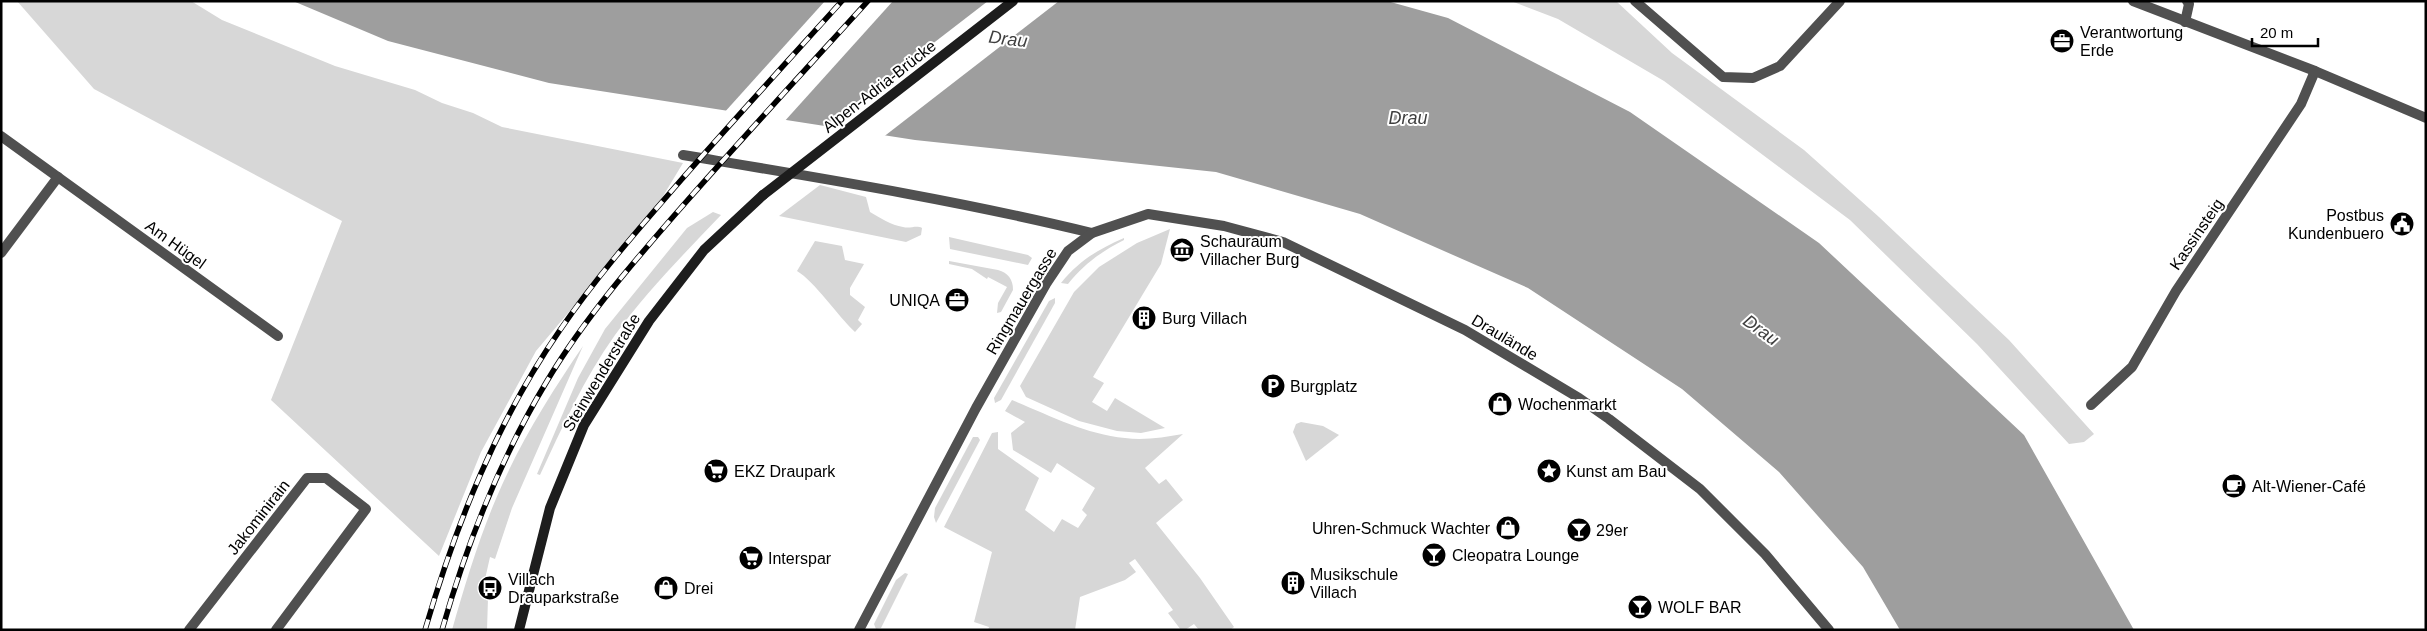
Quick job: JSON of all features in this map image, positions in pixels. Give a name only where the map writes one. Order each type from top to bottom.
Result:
[{"type":"main road","name":"Alpen-Adria-Brücke","points":[[763,195],[1013,1]]},
{"type":"main road","name":"Steinwenderstraße","points":[[519,630],[550,508],[584,425],[648,321],[704,250],[763,195]]},
{"type":"street","points":[[1635,1],[1723,77],[1753,78],[1780,66],[1840,1]]},
{"type":"street","points":[[2133,1],[2315,72],[2426,118]]},
{"type":"street","points":[[2185,22],[2189,4],[2187,1]]},
{"type":"street","name":"Kassinsteig","points":[[2091,405],[2132,366],[2176,291],[2301,104],[2315,72]]},
{"type":"street","name":"Am Hügel","points":[[1,136],[278,336]]},
{"type":"street","name":"Ringmauergasse","points":[[683,155],[910,194],[1003,212],[1092,233]]},
{"type":"street","points":[[1,253],[58,176]]},
{"type":"street","name":"Draulände","points":[[1092,233],[1148,214],[1224,226],[1283,242],[1464,330],[1609,419],[1700,489],[1766,554],[1829,630]]},
{"type":"street","name":"Ringmauergasse","points":[[859,630],[959,439],[1046,284],[1068,251],[1092,233]]},
{"type":"street","name":"Jakominirain","points":[[189,630],[307,478],[326,478],[366,509],[276,630]]},
{"type":"shaded area","points":[[17,1],[191,1],[222,20],[335,66],[415,90],[442,103],[473,113],[502,127],[683,163],[654,211],[536,351],[481,452],[439,556],[271,400],[342,221],[94,89]]},
{"type":"shaded area","points":[[1511,1],[1616,1],[1672,53],[1804,150],[1879,217],[2009,340],[2094,434],[2084,442],[2069,444],[1977,344],[1850,220],[1664,81],[1558,19]]},
{"type":"shaded area","points":[[820,185],[866,197],[870,212],[899,226],[922,228],[921,235],[906,242],[779,216]]},
{"type":"shaded area","points":[[713,212],[721,215],[653,288],[604,351],[574,403],[540,475],[537,474],[578,378],[605,329],[687,228]]},
{"type":"shaded area","points":[[1170,229],[1161,264],[1093,377],[1104,383],[1092,402],[1107,411],[1115,398],[1165,428],[1141,433],[1117,431],[1079,421],[1026,397],[1020,386],[1074,292],[1099,267],[1137,243]]},
{"type":"shaded area","points":[[949,237],[1028,255],[1032,258],[1028,265],[950,249]]},
{"type":"shaded area","points":[[1124,238],[1124,240],[1101,253],[1087,264],[1068,284],[1061,283],[1090,256]]},
{"type":"shaded area","points":[[815,241],[842,246],[845,260],[864,264],[850,288],[850,295],[865,307],[858,320],[862,324],[855,332],[811,283],[797,271]]},
{"type":"shaded area","points":[[949,261],[1005,273],[1011,280],[1013,290],[1001,312],[997,313],[998,303],[1007,287],[988,277],[987,279],[972,269],[949,264]]},
{"type":"shaded area","points":[[1055,298],[1055,303],[1001,400],[995,403],[994,398],[1049,301]]},
{"type":"shaded area","points":[[583,346],[512,508],[495,559],[490,557],[481,597],[488,598],[487,630],[452,630],[468,575],[494,502],[520,449],[561,379]]},
{"type":"shaded area","points":[[1012,400],[1067,423],[1110,436],[1139,439],[1183,434],[1145,468],[1159,484],[1166,479],[1183,500],[1156,523],[1200,578],[1234,627],[1230,630],[1199,630],[1194,624],[1185,630],[1181,630],[1168,613],[1173,610],[1135,559],[1129,563],[1136,572],[1125,580],[1080,597],[1075,630],[988,630],[989,627],[974,622],[992,552],[944,527],[992,433],[998,432],[998,449],[1039,478],[1025,510],[1054,532],[1062,519],[1078,528],[1087,515],[1082,510],[1095,488],[1057,463],[1051,473],[1013,450],[1011,433],[1025,422],[1005,411]]},
{"type":"shaded area","points":[[1301,422],[1323,426],[1339,435],[1306,461],[1293,432],[1296,424]]},
{"type":"shaded area","points":[[973,437],[978,437],[980,440],[936,523],[934,517],[935,508]]},
{"type":"shaded area","points":[[905,573],[908,574],[881,628],[876,629],[874,624],[896,580]]},
{"type":"water","name":"Drau","points":[[293,1],[1387,1],[1448,18],[1630,112],[1819,243],[2024,435],[2134,630],[1900,630],[1863,567],[1779,472],[1682,389],[1528,288],[1360,214],[1216,172],[915,140],[549,83],[388,41]]},
{"type":"pier","points":[[825,1],[893,1],[783,123],[723,114]]},
{"type":"pier","points":[[988,1],[1059,1],[882,138],[822,129]]},
{"type":"railway","points":[[425,630],[450,551],[481,474],[517,400],[560,330],[601,274],[645,222],[716,140],[842,1]]},
{"type":"railway","points":[[442,630],[462,565],[486,502],[514,441],[562,357],[612,288],[731,151],[868,1]]},
{"type":"place","name":"Verantwortung Erde","points":[[2062,41]]},
{"type":"place","name":"Postbus Kundenbuero","points":[[2402,224]]},
{"type":"place","name":"Schauraum Villacher Burg","points":[[1182,250]]},
{"type":"place","name":"UNIQA","points":[[957,300]]},
{"type":"place","name":"Burg Villach","points":[[1144,318]]},
{"type":"place","name":"Burgplatz","points":[[1273,386]]},
{"type":"place","name":"Wochenmarkt","points":[[1500,404]]},
{"type":"place","name":"EKZ Draupark","points":[[716,471]]},
{"type":"place","name":"Kunst am Bau","points":[[1549,471]]},
{"type":"place","name":"Alt-Wiener-Café","points":[[2234,486]]},
{"type":"place","name":"Uhren-Schmuck Wachter","points":[[1508,528]]},
{"type":"place","name":"29er","points":[[1579,530]]},
{"type":"place","name":"Cleopatra Lounge","points":[[1434,555]]},
{"type":"place","name":"Interspar","points":[[751,558]]},
{"type":"place","name":"Musikschule Villach","points":[[1293,583]]},
{"type":"place","name":"Villach Drauparkstraße","points":[[490,588]]},
{"type":"place","name":"Drei","points":[[666,588]]},
{"type":"place","name":"WOLF BAR","points":[[1640,607]]}]
